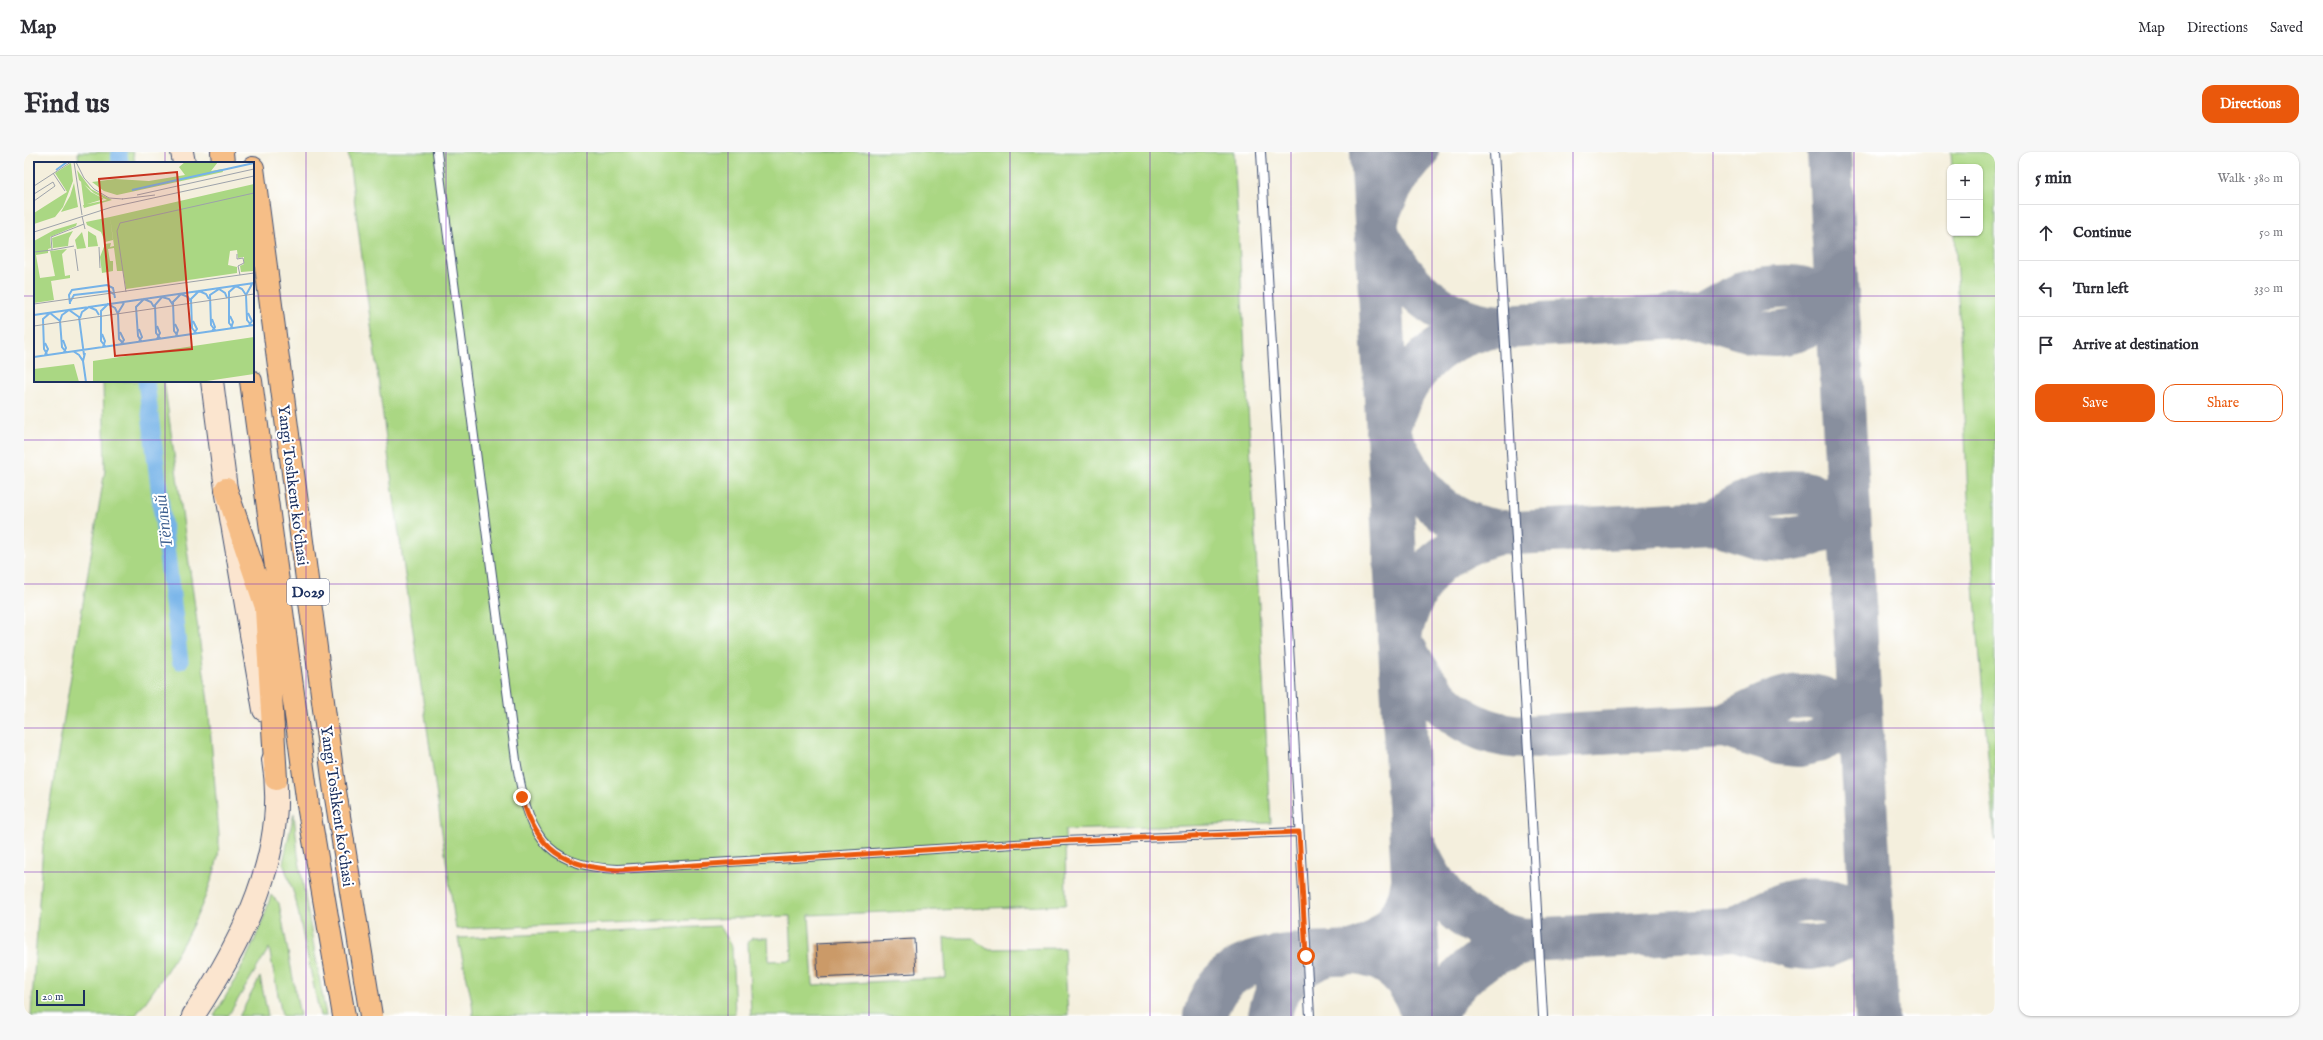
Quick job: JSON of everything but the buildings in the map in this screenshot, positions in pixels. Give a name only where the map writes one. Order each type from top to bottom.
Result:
[{"type":"highway","points":[[222,152],[223,162]]},
{"type":"highway","points":[[251,152],[252,162]]},
{"type":"highway","name":"Yangi Toshkent ko‘chasi","points":[[254,176],[334,785],[371,1016]]},
{"type":"highway","points":[[253,390],[276,779]]},
{"type":"highway","name":"Yangi Toshkent ko‘chasi","points":[[253,390],[291,684],[317,866],[344,1016]]},
{"type":"highway","points":[[226,489],[291,684]]},
{"type":"main road","points":[[182,152],[184,162]]},
{"type":"main road","points":[[193,1016],[232,949],[258,889],[273,834],[276,779],[226,489],[212,382]]},
{"type":"lane","points":[[437,152],[516,760],[528,816],[538,834],[554,851],[574,863],[618,870],[1063,841],[1299,832]]},
{"type":"lane","points":[[1262,152],[1310,1016]]},
{"type":"lane","points":[[1494,152],[1543,1016]]},
{"type":"green space","points":[[78,152],[133,152],[135,162],[79,162]]},
{"type":"green space","points":[[348,152],[1234,152],[1271,823],[1065,830],[1066,905],[809,915],[813,985],[946,978],[944,938],[974,938],[987,949],[1064,948],[1068,1016],[751,1015],[748,943],[752,938],[768,938],[769,961],[792,960],[790,916],[456,929],[395,506]]},
{"type":"green space","points":[[1951,152],[1995,152],[1995,841],[1970,537],[1955,236],[1983,236],[1983,164],[1952,164]]},
{"type":"green space","points":[[103,382],[164,382],[208,702],[219,835],[218,854],[213,876],[205,897],[185,940],[160,981],[135,1016],[31,1016],[43,845],[105,470]]},
{"type":"green space","points":[[294,813],[298,855],[326,1016],[320,1016],[295,897],[283,863]]},
{"type":"green space","points":[[271,895],[279,903],[300,1016],[282,1016],[269,948],[228,1016],[214,1016],[247,957],[260,927]]},
{"type":"green space","points":[[720,926],[732,946],[735,1014],[473,1016],[472,1002],[458,938]]},
{"type":"green space","points":[[260,977],[268,1016],[239,1016],[240,1015]]},
{"type":"waterway","name":"Тёплый","points":[[119,152],[120,162]]},
{"type":"waterway","name":"Тёплый","points":[[146,382],[180,661]]},
{"type":"taxiway","points":[[1372,152],[1421,1016]]},
{"type":"taxiway","points":[[1417,152],[1404,166],[1384,199],[1377,221],[1378,233],[1392,259],[1413,286],[1439,308],[1470,322],[1504,327],[1701,316],[1757,333],[1776,334],[1794,331],[1811,324],[1827,310],[1837,292]]},
{"type":"taxiway","points":[[1829,152],[1877,1016]]},
{"type":"taxiway","points":[[1701,316],[1727,301],[1744,294],[1775,287],[1786,287],[1806,290],[1814,294],[1828,308],[1839,325]]},
{"type":"taxiway","points":[[1491,327],[1470,333],[1452,341],[1436,351],[1423,363],[1412,377],[1402,394],[1387,432],[1409,472],[1435,504],[1451,516],[1470,525],[1491,531],[1516,533],[1712,522],[1767,539],[1787,540],[1805,537],[1821,530],[1838,516],[1848,497]]},
{"type":"taxiway","points":[[1712,522],[1747,502],[1765,496],[1794,492],[1813,495],[1827,502],[1838,513],[1850,531]]},
{"type":"taxiway","points":[[1502,532],[1461,547],[1446,556],[1432,568],[1422,581],[1413,598],[1405,616],[1399,638],[1421,677],[1434,694],[1448,708],[1465,720],[1483,729],[1504,735],[1527,737],[1724,726],[1779,743],[1799,745],[1817,741],[1833,734],[1850,720],[1860,702]]},
{"type":"taxiway","points":[[1724,726],[1762,707],[1780,700],[1798,696],[1815,697],[1832,703],[1847,715],[1862,735]]},
{"type":"taxiway","points":[[1415,848],[1434,883],[1445,898],[1457,910],[1471,921],[1487,929],[1505,936],[1526,940],[1735,929],[1791,946],[1810,948],[1828,945],[1845,938],[1861,924],[1871,907]]},
{"type":"taxiway","points":[[1413,882],[1406,907],[1394,926],[1377,941],[1354,953],[1367,955],[1378,959],[1397,970],[1411,987],[1421,1010]]},
{"type":"taxiway","points":[[1735,929],[1788,903],[1818,900],[1838,904],[1856,913],[1863,920],[1873,939]]},
{"type":"taxiway","points":[[1433,1016],[1453,987],[1476,964],[1504,949],[1538,940]]},
{"type":"taxiway","points":[[1205,1016],[1214,993],[1227,977],[1245,966],[1264,960],[1286,956],[1354,953]]},
{"type":"taxiway","points":[[1270,1016],[1277,994],[1289,977],[1305,964],[1326,955]]},
{"type":"route","points":[[522,797],[528,816],[538,834],[563,858],[585,866],[618,870],[1063,841],[1299,832],[1306,956]]}]
